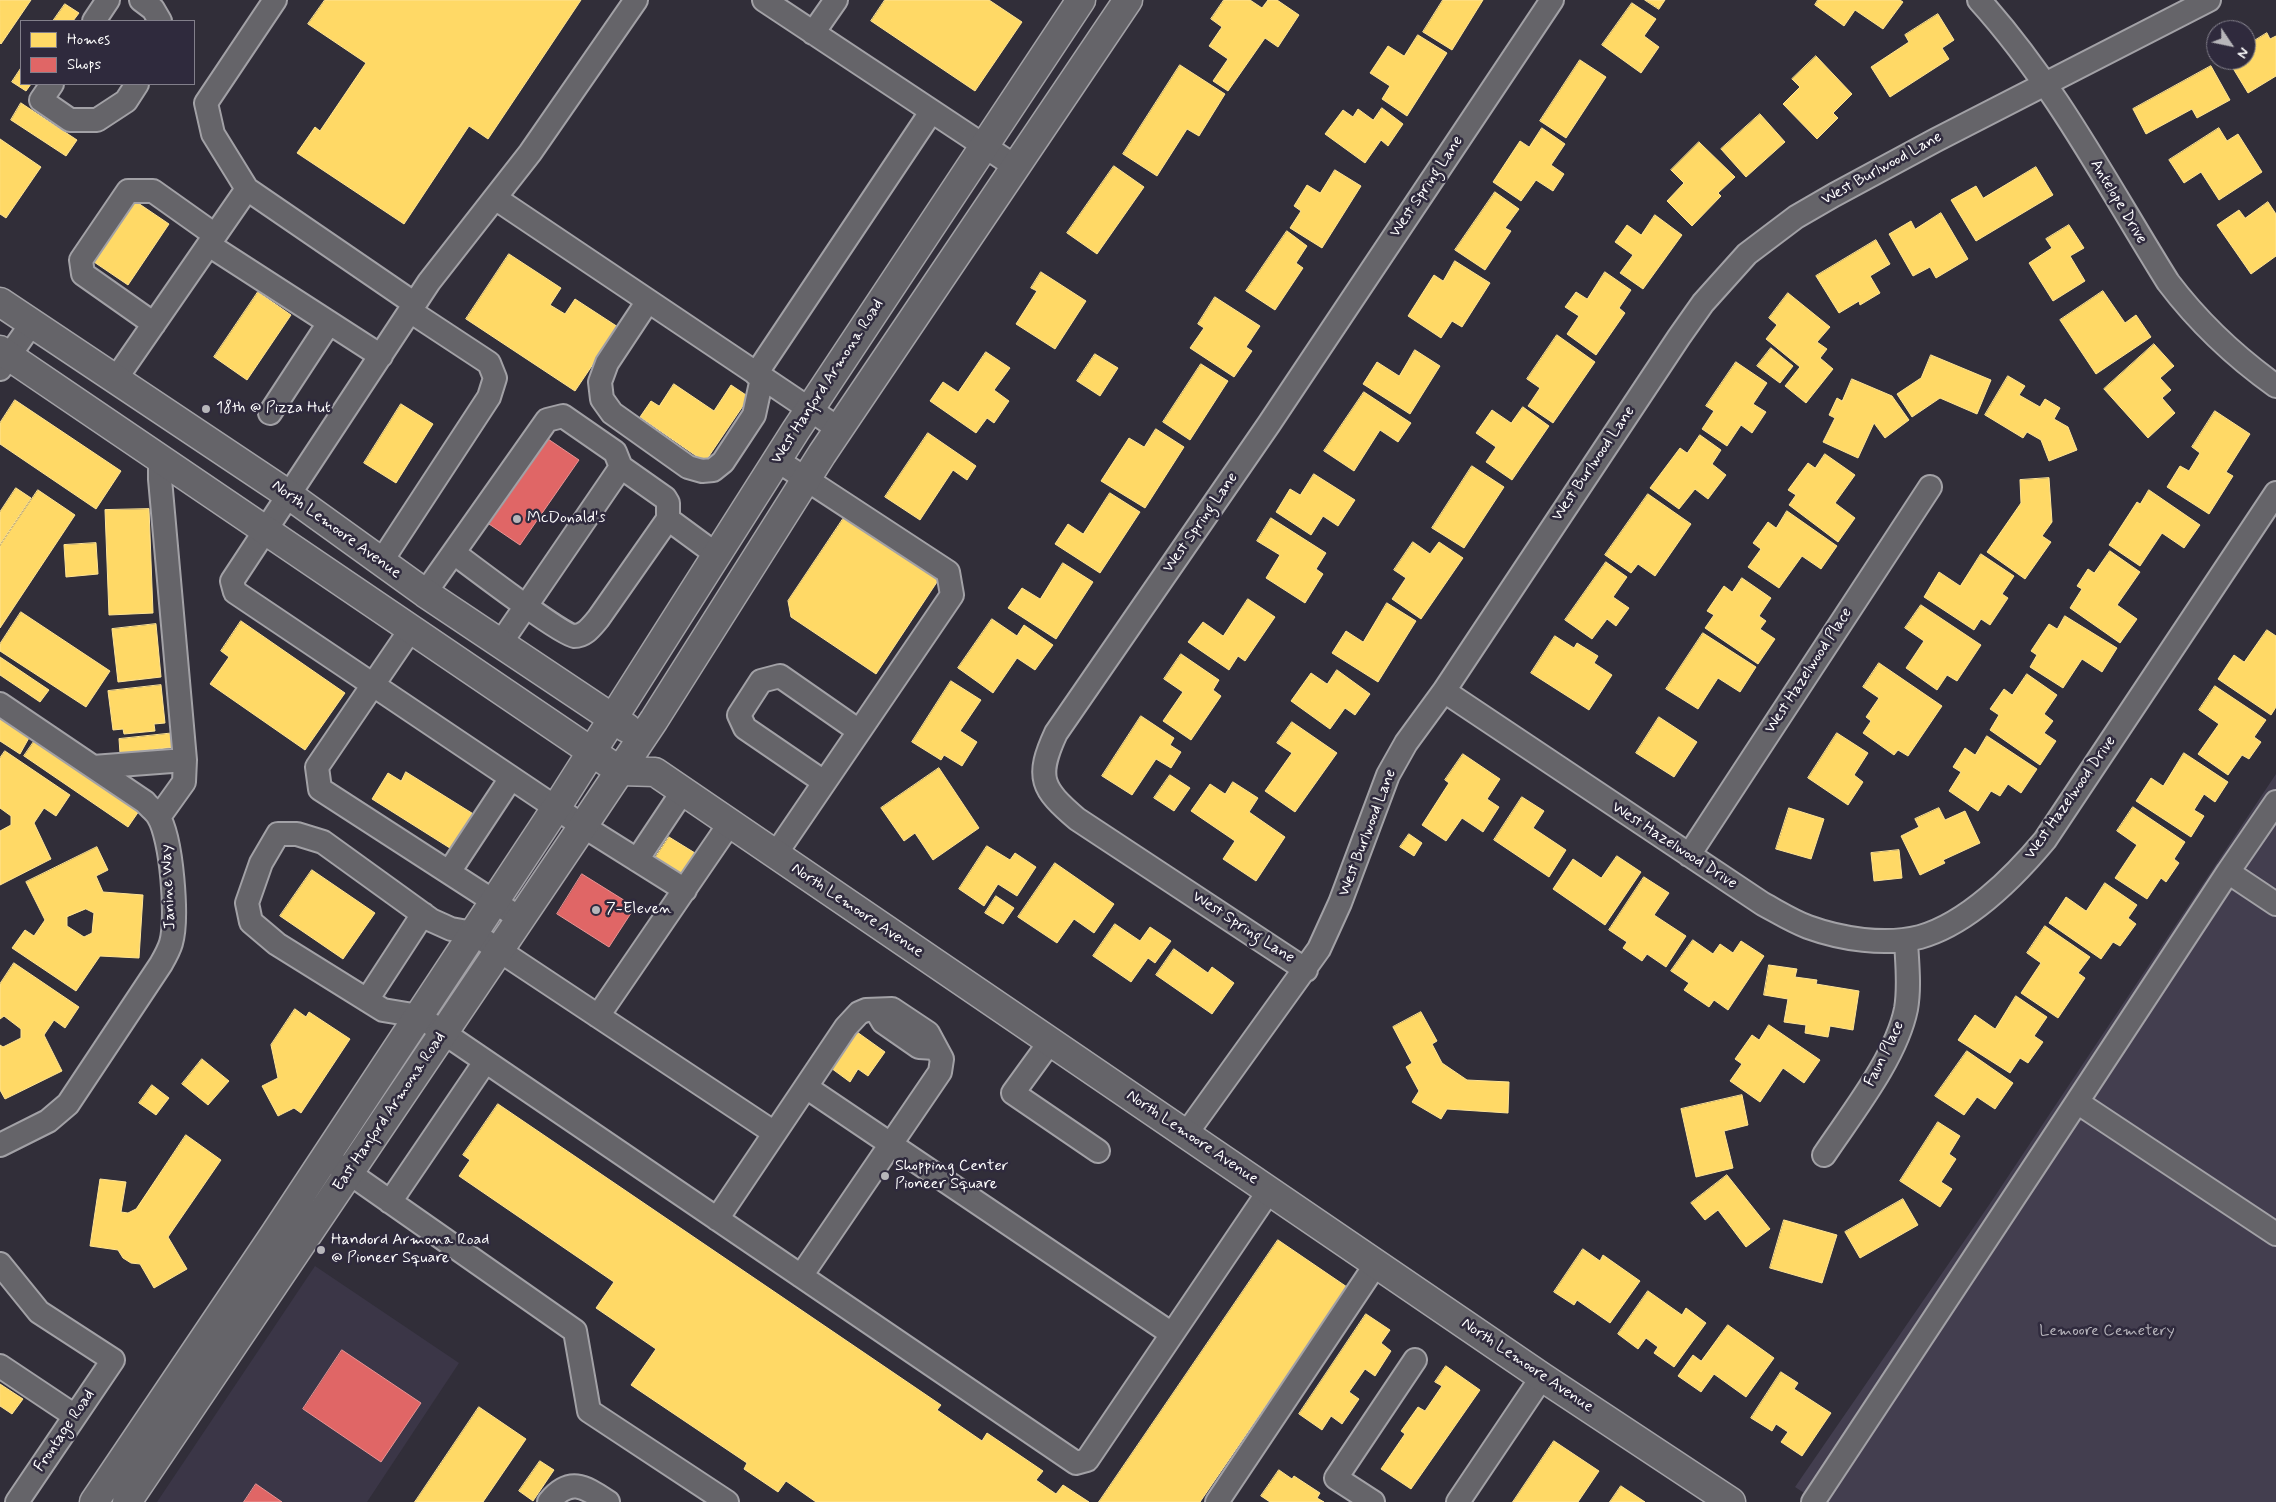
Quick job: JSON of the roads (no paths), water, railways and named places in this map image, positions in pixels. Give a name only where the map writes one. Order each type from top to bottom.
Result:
[{"type":"main road","name":"West Hanford Armona Road","points":[[587,760],[809,410],[1081,0]]},
{"type":"main road","points":[[3,359],[160,459],[411,629],[587,760],[620,771],[655,772],[647,730],[838,429],[1128,0]]},
{"type":"main road","name":"North Lemoore Avenue","points":[[1,306],[32,324],[290,495],[425,593],[612,718],[647,730]]},
{"type":"main road","points":[[717,555],[746,576]]},
{"type":"main road","points":[[360,594],[381,562]]},
{"type":"main road","name":"East Hanford Armona Road","points":[[127,1502],[647,730]]},
{"type":"main road","name":"East Hanford Armona Road","points":[[94,1502],[326,1157],[587,760]]},
{"type":"main road","name":"North Lemoore Avenue","points":[[655,772],[1542,1377],[1731,1502]]},
{"type":"street","points":[[95,20],[108,0]]},
{"type":"street","points":[[140,0],[153,9],[159,20]]},
{"type":"street","points":[[275,0],[206,102],[213,134],[247,188],[489,363],[495,378],[489,397],[381,562]]},
{"type":"street","points":[[636,0],[530,154],[429,282],[290,495],[232,580],[235,592],[583,826],[685,890]]},
{"type":"street","points":[[764,0],[1016,167]]},
{"type":"street","points":[[813,33],[836,0]]},
{"type":"street","name":"West Spring Lane","points":[[1306,970],[1077,819],[1054,799],[1047,789],[1044,778],[1048,751],[1056,734],[1269,424],[1552,0]]},
{"type":"street","name":"Antelope Drive","points":[[1980,0],[2046,83],[2168,282],[2190,312],[2254,370],[2276,386]]},
{"type":"street","name":"West Burlwood Lane","points":[[1186,1134],[1266,1022],[1306,970],[1319,949],[1340,903],[1388,775],[1406,742],[1444,692],[1702,303],[1747,254],[1796,217],[1834,194],[2209,0]]},
{"type":"street","points":[[51,85],[41,100],[70,120],[97,120],[126,100],[137,85]]},
{"type":"street","points":[[648,301],[607,363],[600,382],[602,399],[612,413],[688,467],[702,472],[713,470],[723,462],[754,415],[759,376],[931,112]]},
{"type":"street","points":[[116,380],[247,188]]},
{"type":"street","points":[[154,324],[83,274],[81,260],[128,192],[153,192],[212,240],[329,323],[381,356]]},
{"type":"street","points":[[495,198],[838,429]]},
{"type":"street","points":[[270,413],[329,323]]},
{"type":"street","points":[[3,359],[32,324]]},
{"type":"street","points":[[425,593],[548,420],[563,416],[615,452],[622,467],[665,498],[668,503],[668,519],[598,619],[587,632],[580,635],[572,636],[562,631],[454,553]]},
{"type":"street","points":[[158,817],[184,782],[185,760],[160,479],[160,459]]},
{"type":"street","points":[[775,855],[952,595],[948,572],[777,460]]},
{"type":"street","points":[[500,644],[622,467]]},
{"type":"street","name":"West Hazelwood Place","points":[[1689,854],[1930,487]]},
{"type":"street","name":"West Hazelwood Drive","points":[[1444,692],[1625,814],[1764,904],[1806,926],[1853,938],[1906,940],[1922,936],[1973,909],[2022,868],[2045,840],[2276,493]]},
{"type":"street","points":[[668,519],[717,555]]},
{"type":"street","points":[[411,629],[317,767],[320,788],[521,919]]},
{"type":"street","points":[[824,782],[744,728],[738,715],[761,681],[780,676],[859,731]]},
{"type":"street","name":"Janine Way","points":[[0,704],[145,802],[158,817],[165,832],[171,862],[174,924],[171,943],[162,964],[68,1104],[48,1122],[0,1145]]},
{"type":"street","points":[[93,767],[185,760]]},
{"type":"street","points":[[449,872],[511,778]]},
{"type":"street","points":[[637,860],[683,791]]},
{"type":"street","points":[[1813,1502],[2276,802]]},
{"type":"street","points":[[598,1016],[730,824]]},
{"type":"street","points":[[773,1132],[473,933],[451,929],[423,914],[323,842],[297,834],[278,834],[260,863],[247,903],[251,922],[277,944],[383,1010],[419,1016],[1076,1463],[1087,1460],[1269,1191]]},
{"type":"street","points":[[2228,872],[2276,904]]},
{"type":"street","points":[[367,1000],[423,914]]},
{"type":"street","name":"Faun Place","points":[[1824,1155],[1876,1077],[1898,1034],[1906,1010],[1909,988],[1906,940]]},
{"type":"street","points":[[717,1219],[773,1132],[806,1087],[822,1059],[859,1013],[866,1010],[876,1010],[883,1022],[919,1046],[935,1048],[942,1058],[940,1072],[889,1144],[801,1276]]},
{"type":"street","points":[[1050,1042],[1013,1093],[1098,1151]]},
{"type":"street","points":[[390,1202],[485,1062]]},
{"type":"street","points":[[806,1087],[1172,1334]]},
{"type":"street","points":[[2077,1102],[2276,1234]]},
{"type":"street","points":[[326,1157],[575,1331],[589,1411],[727,1502]]},
{"type":"street","name":"Frontage Road","points":[[0,1264],[39,1312],[113,1360],[17,1502]]},
{"type":"street","points":[[1217,1502],[1376,1264]]},
{"type":"street","points":[[1373,1502],[1336,1478],[1415,1360]]},
{"type":"street","points":[[0,1366],[75,1416]]},
{"type":"street","points":[[1458,1502],[1542,1377]]},
{"type":"street","points":[[549,1502],[560,1490],[572,1485],[588,1489],[608,1502]]},
{"type":"place","name":"18th @ Pizza Hut","points":[[206,409]]},
{"type":"place","name":"McDonald's","points":[[517,519]]},
{"type":"place","name":"7-Eleven","points":[[596,910]]},
{"type":"place","name":"Shopping Center Pioneer Square","points":[[885,1176]]},
{"type":"place","name":"Handord Armona Road @ Pioneer Square","points":[[321,1250]]},
{"type":"park label","name":"Lemoore Cemetery","points":[[2107,1332]]}]
